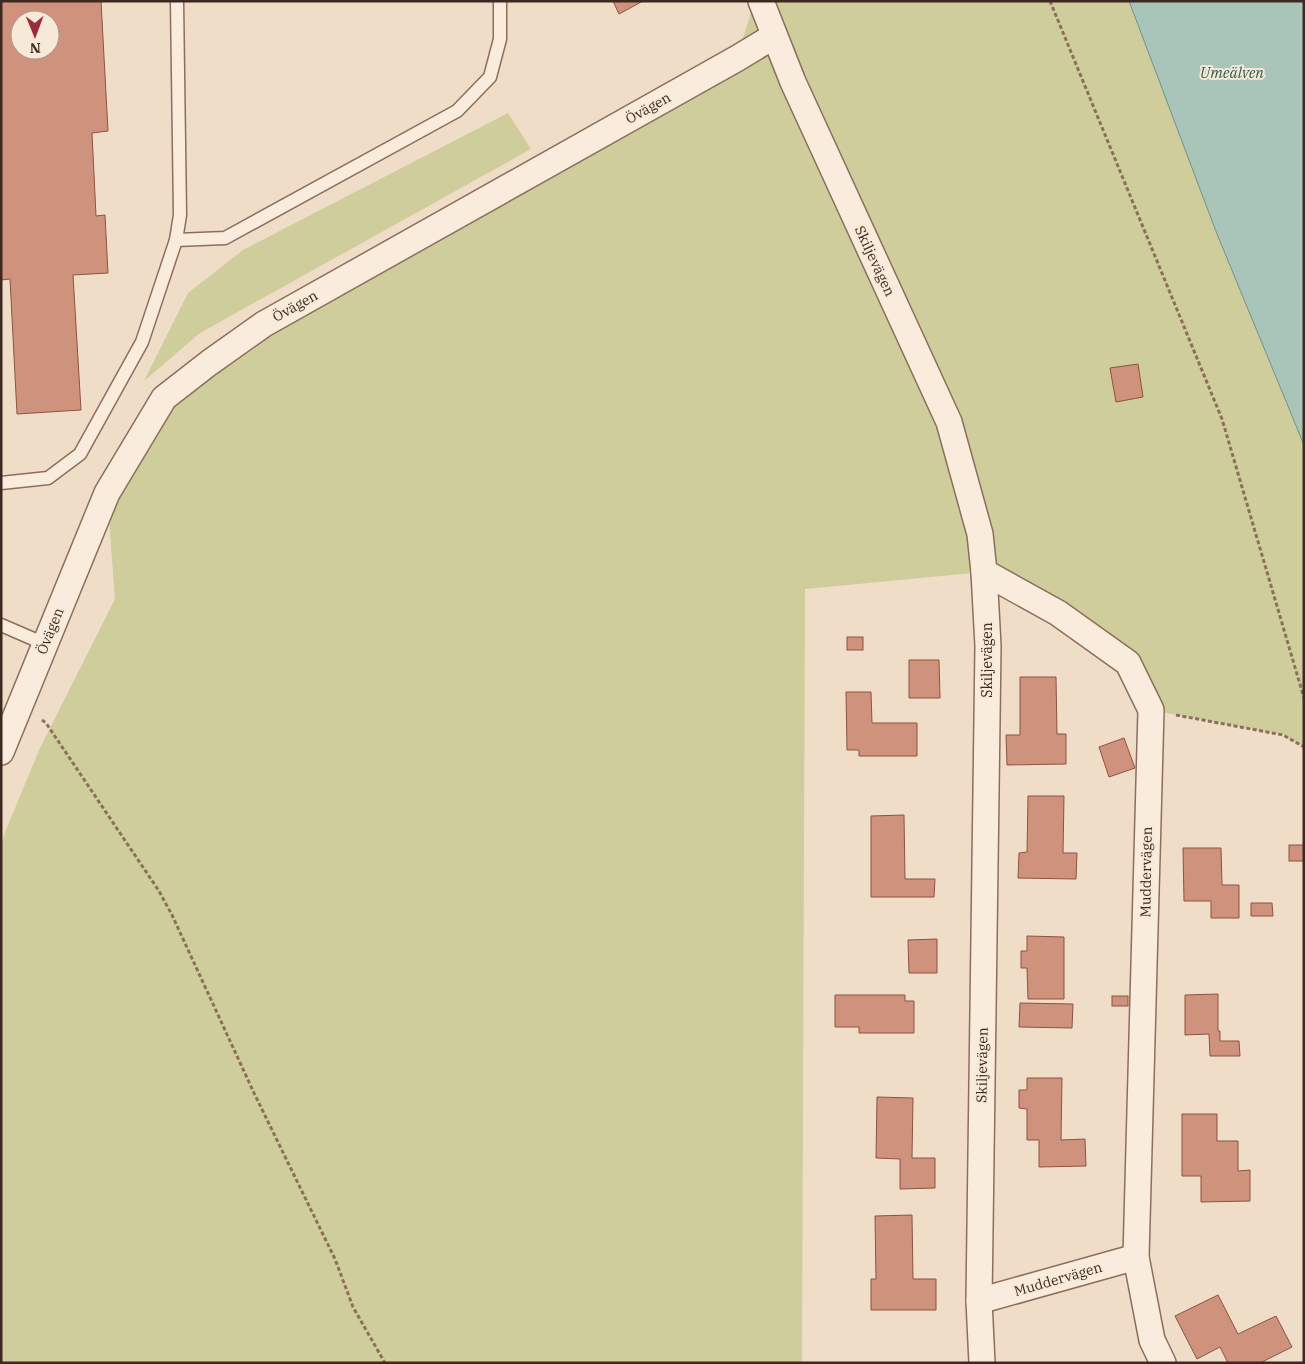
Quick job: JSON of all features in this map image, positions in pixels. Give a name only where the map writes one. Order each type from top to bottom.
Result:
[{"type":"street","name":"Skiljevägen","points":[[762,1],[793,82],[949,422],[980,534],[988,646],[979,1301],[982,1363]]},
{"type":"street","name":"Övägen","points":[[1,752],[107,493],[164,398],[264,324],[774,36]]},
{"type":"street","name":"Muddervägen","points":[[984,572],[1058,613],[1128,663],[1151,710],[1136,1257],[1152,1340],[1163,1363]]},
{"type":"street","name":"Muddervägen","points":[[979,1301],[1136,1257]]},
{"type":"lane","points":[[1,483],[48,478],[80,454],[142,342],[176,240],[180,215],[177,1]]},
{"type":"lane","points":[[176,240],[226,238],[457,111],[490,77],[500,39],[500,1]]},
{"type":"lane","points":[[1,625],[45,644]]},
{"type":"path","points":[[1050,1],[1222,419],[1304,698]]},
{"type":"path","points":[[19,708],[46,723],[159,891],[172,915],[254,1093],[335,1258],[353,1307],[385,1363]]},
{"type":"path","points":[[1151,710],[1283,735],[1304,747]]},
{"type":"shaded area","points":[[755,1],[1129,1],[1217,234],[1304,445],[1304,747],[1283,735],[1151,710],[1128,663],[984,572],[805,589],[802,1363],[1,1363],[1,844],[40,748],[115,599],[107,493],[164,398],[209,363],[736,59]]},
{"type":"shaded area","points":[[508,113],[531,149],[200,333],[144,381],[188,293],[243,250]]},
{"type":"water","name":"Umeälven","points":[[1129,1],[1304,1],[1304,445],[1217,234]]},
{"type":"building","points":[[1,1],[101,1],[108,131],[92,133],[96,216],[105,215],[108,273],[73,275],[81,410],[17,414],[10,279],[1,280]]},
{"type":"building","points":[[613,1],[643,1],[619,14]]},
{"type":"building","points":[[1138,364],[1143,397],[1116,402],[1110,368]]},
{"type":"building","points":[[847,637],[863,637],[863,650],[847,650]]},
{"type":"building","points":[[909,660],[939,660],[940,698],[909,698]]},
{"type":"building","points":[[1020,677],[1056,677],[1057,734],[1066,734],[1066,764],[1007,765],[1006,735],[1020,735]]},
{"type":"building","points":[[846,692],[871,692],[872,723],[917,723],[917,756],[859,756],[859,750],[847,750]]},
{"type":"building","points":[[1124,738],[1135,768],[1109,777],[1099,747]]},
{"type":"building","points":[[1028,796],[1064,796],[1063,853],[1077,853],[1076,879],[1018,878],[1019,853],[1027,852]]},
{"type":"building","points":[[904,815],[905,879],[935,879],[934,897],[871,897],[871,816]]},
{"type":"building","points":[[1289,845],[1304,845],[1304,861],[1289,861]]},
{"type":"building","points":[[1183,848],[1221,848],[1222,885],[1239,885],[1239,918],[1211,918],[1211,901],[1184,901]]},
{"type":"building","points":[[1251,903],[1272,903],[1273,916],[1251,916]]},
{"type":"building","points":[[1027,936],[1064,937],[1064,999],[1028,999],[1027,968],[1021,968],[1021,951],[1027,951]]},
{"type":"building","points":[[937,939],[937,973],[909,973],[908,940]]},
{"type":"building","points":[[1218,994],[1218,1031],[1220,1031],[1220,1041],[1239,1041],[1240,1056],[1210,1056],[1209,1034],[1185,1035],[1185,995]]},
{"type":"building","points":[[835,995],[905,995],[905,1001],[914,1001],[914,1033],[859,1033],[859,1027],[835,1027]]},
{"type":"building","points":[[1112,996],[1128,996],[1128,1006],[1112,1006]]},
{"type":"building","points":[[1020,1003],[1073,1004],[1072,1028],[1019,1027]]},
{"type":"building","points":[[1027,1078],[1062,1078],[1061,1140],[1085,1139],[1086,1166],[1039,1167],[1039,1140],[1027,1140],[1027,1109],[1019,1108],[1019,1090],[1027,1090]]},
{"type":"building","points":[[877,1097],[913,1098],[912,1158],[935,1158],[935,1188],[900,1189],[900,1159],[876,1158]]},
{"type":"building","points":[[1182,1114],[1217,1114],[1217,1141],[1238,1141],[1238,1171],[1250,1170],[1250,1201],[1201,1202],[1201,1176],[1182,1176]]},
{"type":"building","points":[[912,1215],[913,1279],[936,1279],[936,1310],[871,1310],[871,1279],[876,1279],[875,1216]]},
{"type":"building","points":[[1218,1295],[1238,1334],[1276,1316],[1292,1347],[1260,1363],[1228,1363],[1220,1347],[1197,1359],[1175,1316]]}]
